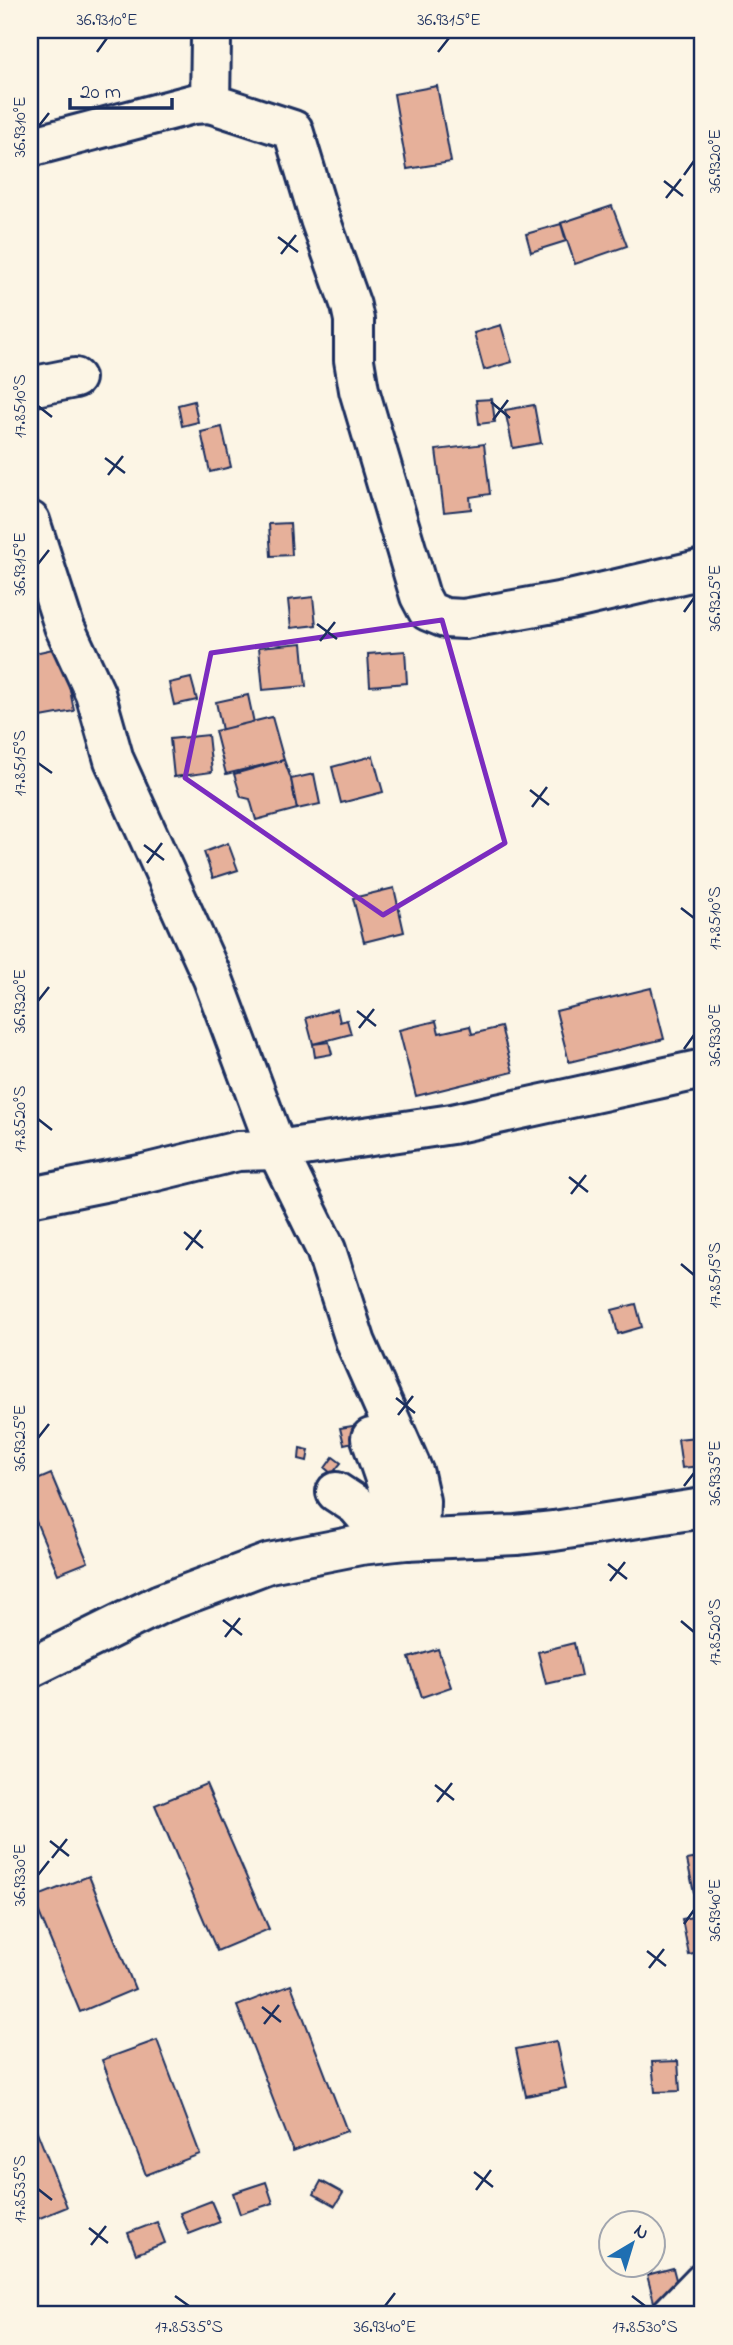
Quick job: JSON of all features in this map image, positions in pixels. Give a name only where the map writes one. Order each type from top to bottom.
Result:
[{"type":"street","points":[[210,30],[210,103]]},
{"type":"street","points":[[30,147],[193,104],[210,103],[293,130],[320,219],[351,306],[354,320],[354,360],[359,390],[420,596],[428,611],[444,618],[464,619],[570,600],[703,569]]},
{"type":"street","points":[[30,387],[75,378]]},
{"type":"street","points":[[30,521],[64,626],[95,693],[114,760],[213,979],[277,1150],[326,1250],[356,1343],[414,1474],[420,1501],[412,1539]]},
{"type":"street","points":[[30,1198],[238,1151],[277,1150],[452,1124],[703,1069]]},
{"type":"street","points":[[238,1151],[255,1125],[259,1097]]},
{"type":"street","points":[[371,1438],[412,1539]]},
{"type":"street","points":[[343,1490],[368,1519],[412,1539]]},
{"type":"street","points":[[30,1668],[160,1604],[269,1563],[360,1545],[412,1539],[504,1536],[554,1531],[703,1508]]},
{"type":"street","points":[[671,2315],[703,2283]]},
{"type":"highlighted area","points":[[442,620],[505,843],[383,915],[185,778],[211,653]]},
{"type":"building","points":[[437,86],[451,162],[407,169],[394,94]]},
{"type":"building","points":[[612,206],[627,246],[575,264],[561,223]]},
{"type":"building","points":[[561,224],[566,241],[531,252],[526,234]]},
{"type":"building","points":[[501,325],[512,362],[484,370],[474,333]]},
{"type":"building","points":[[492,399],[495,422],[479,424],[476,400]]},
{"type":"building","points":[[194,401],[198,422],[182,426],[178,405]]},
{"type":"building","points":[[534,405],[541,443],[513,448],[505,410]]},
{"type":"building","points":[[222,427],[231,467],[210,472],[201,432]]},
{"type":"building","points":[[484,444],[490,494],[470,497],[471,509],[444,512],[436,450]]},
{"type":"building","points":[[290,523],[292,555],[271,556],[269,524]]},
{"type":"building","points":[[313,597],[316,625],[291,628],[288,600]]},
{"type":"building","points":[[302,643],[306,686],[263,690],[259,647]]},
{"type":"building","points":[[62,647],[74,711],[30,719],[30,654]]},
{"type":"building","points":[[405,651],[407,683],[370,686],[368,654]]},
{"type":"building","points":[[191,678],[197,700],[174,705],[169,683]]},
{"type":"building","points":[[248,695],[254,723],[222,730],[216,702]]},
{"type":"building","points":[[272,717],[284,760],[226,774],[215,731]]},
{"type":"building","points":[[208,735],[212,772],[174,777],[170,739]]},
{"type":"building","points":[[373,756],[383,792],[341,803],[332,767]]},
{"type":"building","points":[[284,760],[297,809],[256,820],[250,799],[241,797],[234,774]]},
{"type":"building","points":[[314,774],[320,804],[297,809],[291,779]]},
{"type":"building","points":[[228,843],[238,870],[213,878],[204,852]]},
{"type":"building","points":[[394,888],[404,932],[364,942],[353,898]]},
{"type":"building","points":[[651,988],[664,1039],[569,1062],[556,1011]]},
{"type":"building","points":[[337,1009],[340,1022],[347,1020],[351,1034],[313,1044],[306,1018]]},
{"type":"building","points":[[436,1021],[439,1033],[470,1026],[472,1034],[501,1027],[513,1072],[416,1096],[399,1030]]},
{"type":"building","points":[[329,1042],[332,1054],[315,1057],[313,1044]]},
{"type":"building","points":[[636,1304],[642,1327],[618,1334],[612,1310]]},
{"type":"building","points":[[359,1425],[362,1440],[344,1444],[340,1428]]},
{"type":"building","points":[[696,1437],[700,1466],[682,1468],[678,1439]]},
{"type":"building","points":[[300,1448],[309,1450],[307,1461],[299,1459]]},
{"type":"building","points":[[333,1457],[341,1463],[332,1474],[325,1468]]},
{"type":"building","points":[[51,1474],[88,1562],[58,1574],[30,1507],[30,1483]]},
{"type":"building","points":[[574,1643],[581,1676],[546,1684],[538,1652]]},
{"type":"building","points":[[438,1649],[451,1687],[422,1697],[409,1658]]},
{"type":"building","points":[[206,1784],[269,1929],[217,1951],[155,1805]]},
{"type":"building","points":[[703,1857],[703,1895],[695,1897],[687,1860]]},
{"type":"building","points":[[89,1876],[135,1989],[80,2012],[33,1898]]},
{"type":"building","points":[[703,1915],[703,1952],[689,1955],[682,1919]]},
{"type":"building","points":[[291,1985],[347,2131],[293,2151],[237,2006]]},
{"type":"building","points":[[157,2040],[200,2154],[146,2175],[102,2060]]},
{"type":"building","points":[[556,2041],[566,2088],[526,2096],[516,2049]]},
{"type":"building","points":[[678,2061],[680,2091],[655,2092],[652,2062]]},
{"type":"building","points":[[30,2114],[67,2207],[30,2222]]},
{"type":"building","points":[[321,2181],[343,2193],[335,2206],[314,2194]]},
{"type":"building","points":[[266,2182],[273,2203],[240,2214],[233,2193]]},
{"type":"building","points":[[211,2201],[220,2222],[189,2234],[180,2213]]},
{"type":"building","points":[[157,2222],[165,2243],[136,2254],[128,2233]]},
{"type":"building","points":[[673,2268],[681,2299],[655,2306],[648,2278],[666,2278],[666,2270]]}]
